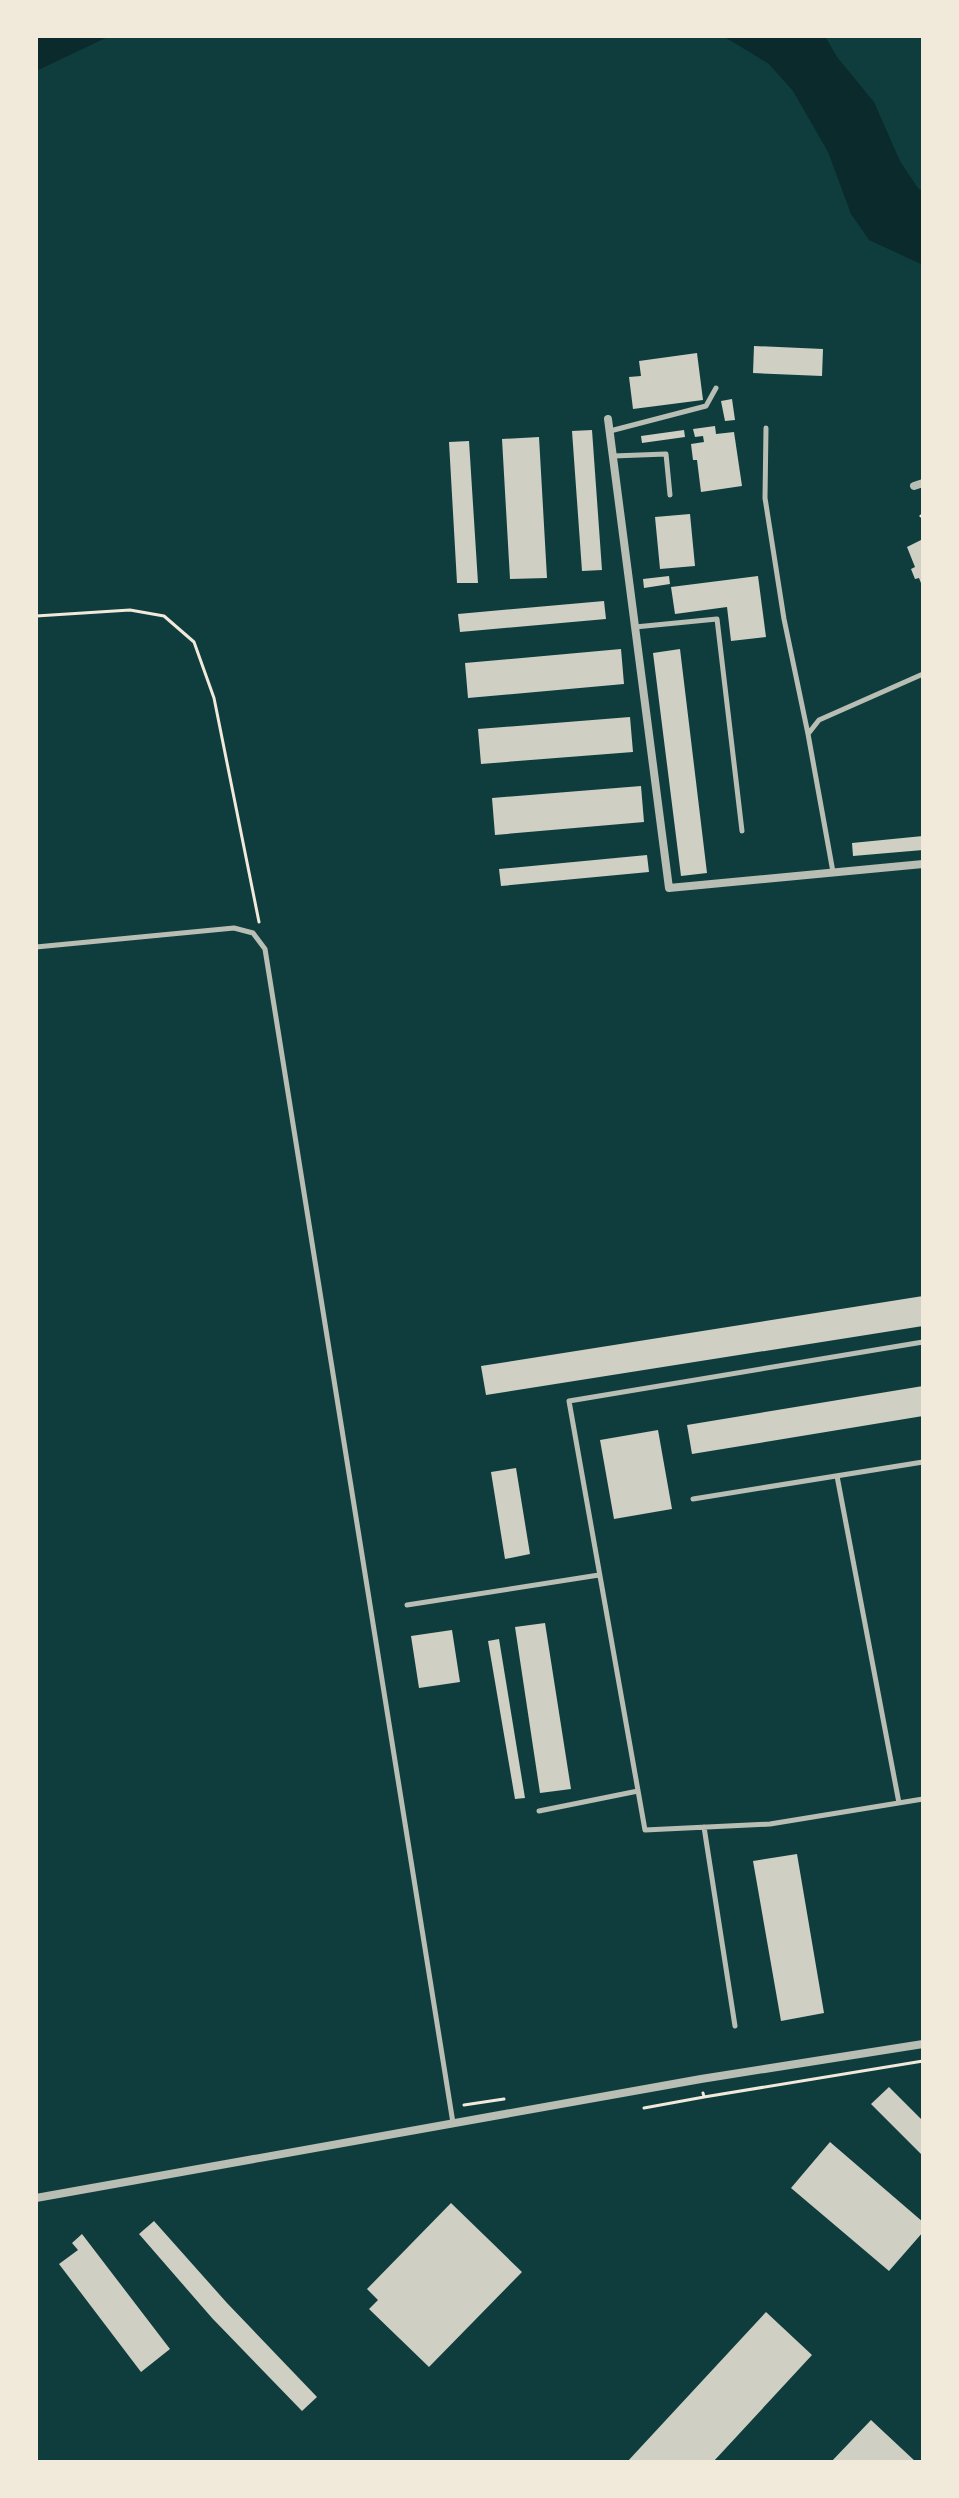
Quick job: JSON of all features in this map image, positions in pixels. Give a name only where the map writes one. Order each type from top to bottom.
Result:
[{"type":"street","points":[[608,419],[669,888],[923,864]]},
{"type":"street","points":[[36,2198],[701,2079],[923,2044]]},
{"type":"lane","points":[[610,431],[706,406],[716,388]]},
{"type":"lane","points":[[766,428],[765,498],[784,619],[833,872]]},
{"type":"lane","points":[[613,456],[666,454],[670,495]]},
{"type":"lane","points":[[635,627],[717,619],[742,831]]},
{"type":"lane","points":[[808,734],[819,720],[923,674]]},
{"type":"lane","points":[[36,947],[234,928],[253,933],[265,949],[453,2124]]},
{"type":"lane","points":[[923,1342],[569,1401],[645,1830],[770,1824],[923,1799]]},
{"type":"lane","points":[[693,1499],[923,1462]]},
{"type":"lane","points":[[837,1476],[899,1803]]},
{"type":"lane","points":[[407,1605],[600,1575]]},
{"type":"lane","points":[[539,1811],[638,1791]]},
{"type":"lane","points":[[704,1827],[735,2026]]},
{"type":"path","points":[[36,616],[130,610],[164,616],[194,642],[214,698],[265,949]]},
{"type":"path","points":[[644,2108],[704,2097]]},
{"type":"water","points":[[36,36],[110,36],[36,71]]},
{"type":"water","points":[[723,36],[825,36],[837,57],[874,102],[900,161],[923,192],[923,265],[869,240],[851,214],[828,152],[793,91],[769,64]]},
{"type":"building","points":[[754,346],[823,349],[822,376],[753,373]]},
{"type":"building","points":[[697,353],[703,400],[633,409],[629,377],[641,376],[639,361]]},
{"type":"building","points":[[732,399],[735,420],[725,421],[721,401]]},
{"type":"building","points":[[715,426],[716,434],[734,432],[742,486],[701,492],[697,460],[693,460],[691,444],[704,442],[703,436],[695,437],[693,429]]},
{"type":"building","points":[[592,430],[602,570],[582,571],[572,431]]},
{"type":"building","points":[[684,430],[685,437],[642,443],[641,436]]},
{"type":"building","points":[[539,437],[547,578],[510,579],[502,439]]},
{"type":"building","points":[[469,441],[478,583],[457,583],[449,442]]},
{"type":"building","points":[[690,514],[695,566],[660,569],[655,517]]},
{"type":"building","points":[[923,539],[923,588],[911,569],[915,567],[907,547]]},
{"type":"building","points":[[669,576],[670,584],[644,588],[643,579]]},
{"type":"building","points":[[758,576],[766,637],[731,641],[727,607],[675,614],[671,587]]},
{"type":"building","points":[[604,601],[606,619],[460,632],[458,614]]},
{"type":"building","points":[[621,649],[624,684],[468,698],[465,663]]},
{"type":"building","points":[[680,649],[707,873],[681,876],[653,653]]},
{"type":"building","points":[[630,717],[633,752],[481,764],[478,729]]},
{"type":"building","points":[[641,786],[644,822],[495,835],[492,798]]},
{"type":"building","points":[[923,836],[923,850],[853,856],[852,843]]},
{"type":"building","points":[[647,855],[649,872],[501,886],[499,869]]},
{"type":"building","points":[[923,1296],[923,1326],[486,1395],[481,1366]]},
{"type":"building","points":[[923,1386],[923,1416],[692,1454],[687,1425]]},
{"type":"building","points":[[658,1430],[672,1509],[614,1519],[600,1440]]},
{"type":"building","points":[[516,1468],[530,1554],[505,1559],[491,1472]]},
{"type":"building","points":[[545,1623],[571,1789],[540,1793],[515,1627]]},
{"type":"building","points":[[452,1630],[460,1682],[419,1688],[411,1636]]},
{"type":"building","points":[[499,1639],[525,1798],[515,1799],[488,1641]]},
{"type":"building","points":[[797,1854],[824,2013],[781,2021],[753,1861]]},
{"type":"building","points":[[889,2087],[923,2121],[923,2156],[871,2104]]},
{"type":"building","points":[[830,2142],[923,2222],[923,2232],[889,2271],[791,2188]]},
{"type":"building","points":[[451,2203],[522,2272],[429,2367],[369,2309],[378,2300],[367,2289]]},
{"type":"building","points":[[154,2221],[317,2397],[302,2411],[212,2318],[139,2234]]},
{"type":"building","points":[[82,2234],[170,2349],[141,2372],[59,2264],[78,2250],[72,2243]]},
{"type":"building","points":[[766,2312],[812,2355],[713,2462],[627,2462]]},
{"type":"building","points":[[871,2420],[916,2462],[831,2462]]}]
